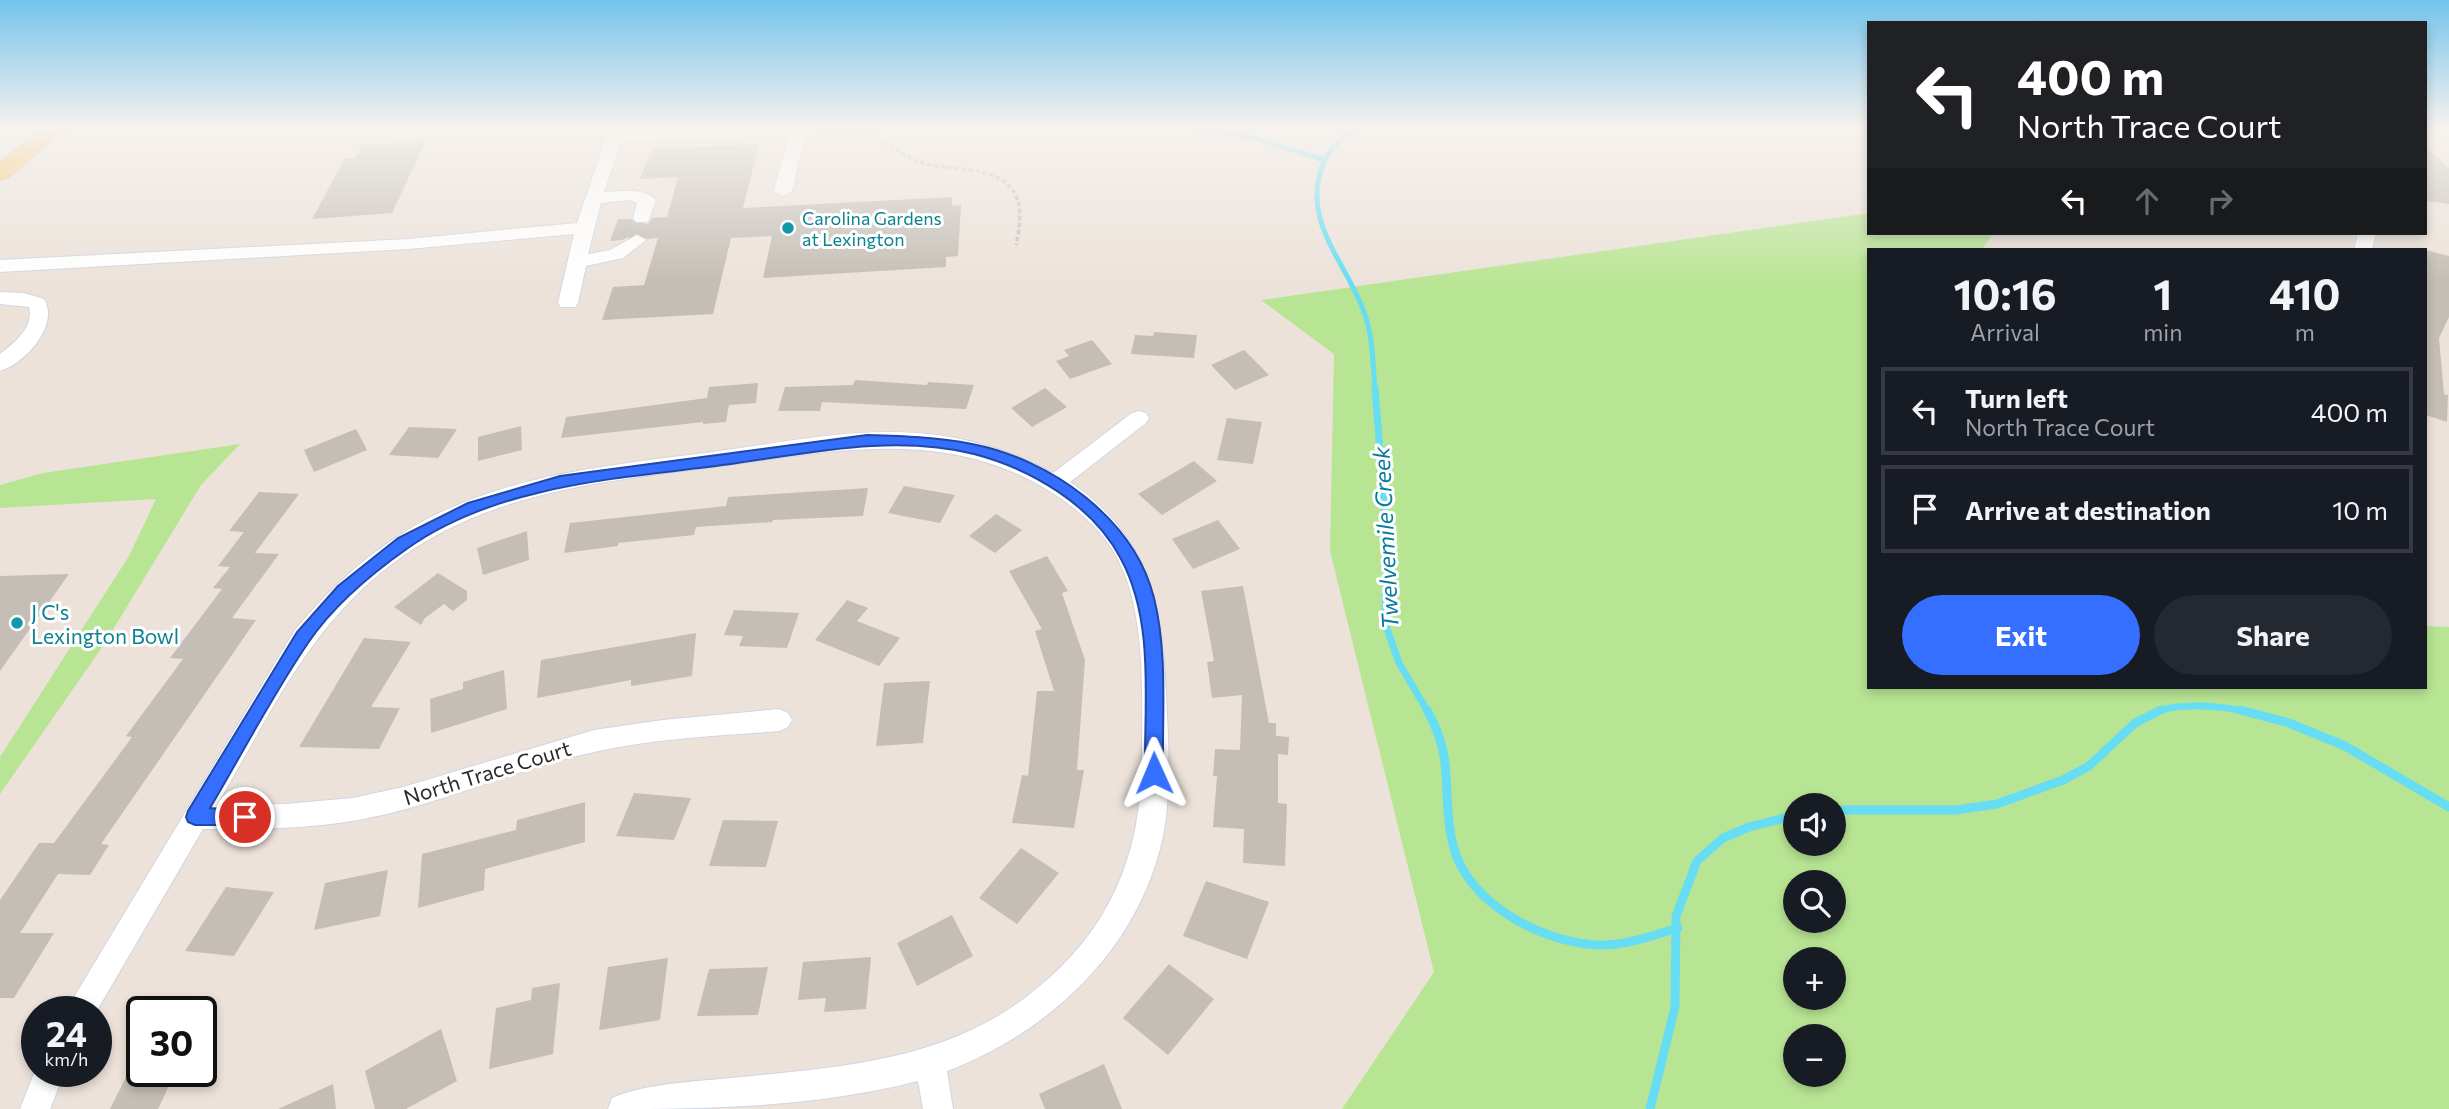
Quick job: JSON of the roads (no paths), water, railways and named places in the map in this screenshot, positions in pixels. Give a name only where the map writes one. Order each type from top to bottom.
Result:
[{"type":"street","points":[[578,261],[584,228],[599,180]]},
{"type":"street","points":[[783,191],[786,180]]},
{"type":"street","points":[[593,198],[631,195],[647,200],[642,218]]},
{"type":"street","points":[[0,266],[408,244],[584,228]]},
{"type":"street","points":[[0,298],[24,299],[37,303],[41,311],[40,322],[16,352],[0,364]]},
{"type":"street","points":[[1054,483],[1139,418]]},
{"type":"street","points":[[89,996],[287,661],[321,613],[367,569],[404,542],[473,507],[560,482],[867,440],[922,441],[975,449],[1021,465],[1082,502],[1115,536],[1128,554],[1146,597],[1152,643],[1154,718],[1150,831],[1143,861],[1118,914],[1091,954],[1037,1007],[970,1047],[930,1063],[859,1079],[708,1094],[624,1109]]},
{"type":"street","name":"North Trace Court","points":[[195,817],[270,817],[341,811],[415,794],[559,749],[596,741],[653,732],[779,720]]},
{"type":"street","points":[[930,1063],[938,1109]]},
{"type":"street","points":[[34,1109],[43,1087]]},
{"type":"lane","points":[[568,303],[578,261],[609,258],[625,252],[637,240]]},
{"type":"waterway","name":"Twelvemile Creek","points":[[1318,180],[1317,202],[1321,221],[1368,324],[1375,389]]},
{"type":"waterway","name":"Twelvemile Creek","points":[[1375,388],[1386,528],[1385,623],[1399,663],[1428,712]]},
{"type":"waterway","name":"Twelvemile Creek","points":[[2157,712],[2176,707],[2201,706],[2247,712]]},
{"type":"waterway","name":"Twelvemile Creek","points":[[2157,712],[2161,710]]},
{"type":"waterway","name":"Twelvemile Creek","points":[[2240,710],[2289,723],[2345,746],[2449,807]]},
{"type":"waterway","name":"Twelvemile Creek","points":[[1428,712],[1442,746],[1453,845],[1461,867],[1492,903],[1536,930],[1583,943],[1624,943],[1676,929]]},
{"type":"waterway","name":"Twelvemile Creek","points":[[1846,810],[1956,810],[1997,804],[2063,780],[2089,766],[2135,723],[2157,712]]},
{"type":"waterway","name":"Twelvemile Creek","points":[[1676,929],[1676,916],[1697,861],[1723,838],[1749,827],[1783,818]]},
{"type":"waterway","points":[[1650,1109],[1675,1007],[1676,929]]},
{"type":"tunnel","points":[[637,240],[642,218]]},
{"type":"place","name":"Carolina Gardens at Lexington","points":[[788,228]]},
{"type":"place","name":"J C's Lexington Bowl","points":[[17,623]]}]
